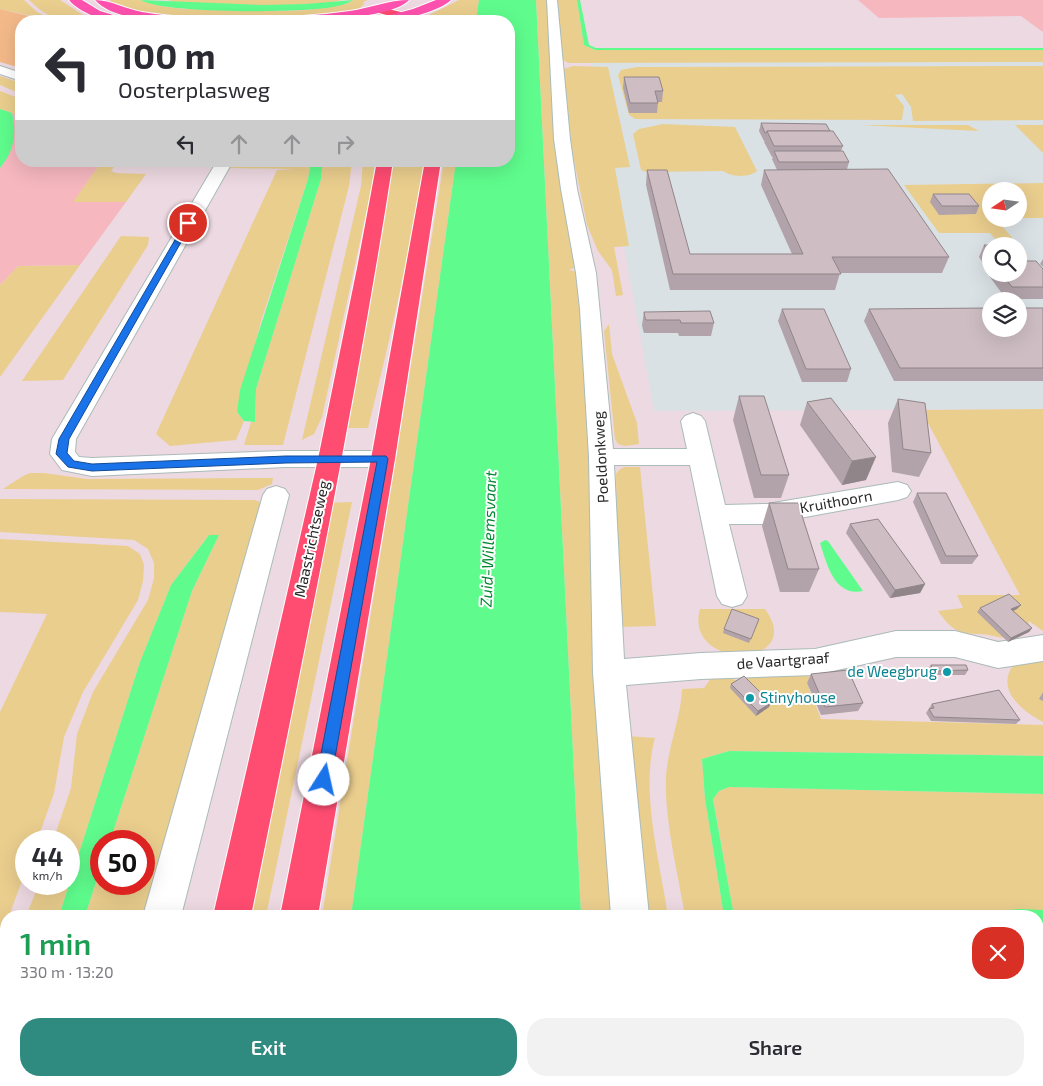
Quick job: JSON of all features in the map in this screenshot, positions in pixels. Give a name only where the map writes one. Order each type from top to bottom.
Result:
[{"type":"highway","points":[[74,0],[103,15]]},
{"type":"highway","points":[[100,0],[114,9],[138,15]]},
{"type":"highway","points":[[376,15],[404,0]]},
{"type":"highway","points":[[408,15],[446,0]]},
{"type":"main road","name":"Maastrichtseweg","points":[[233,910],[330,459],[367,268],[384,167]]},
{"type":"main road","points":[[299,910],[382,459],[432,167]]},
{"type":"street","name":"Poeldonkweg","points":[[552,0],[562,139],[569,189],[586,273],[602,457],[609,673],[629,910]]},
{"type":"street","points":[[0,70],[15,75]]},
{"type":"street","points":[[221,167],[64,439],[62,454],[71,464],[92,467],[382,459]]},
{"type":"street","points":[[693,420],[732,596]]},
{"type":"street","points":[[602,457],[701,457]]},
{"type":"street","name":"Kruithoorn","points":[[714,515],[766,514],[898,491]]},
{"type":"street","points":[[164,910],[276,495]]},
{"type":"street","name":"de Vaartgraaf","points":[[609,673],[701,666],[815,662],[896,644],[955,644],[998,655],[1043,648]]},
{"type":"shaded area","points":[[0,0],[24,0],[37,12],[43,15],[28,15],[0,9]]},
{"type":"shaded area","points":[[29,0],[60,0],[83,15],[49,15]]},
{"type":"shaded area","points":[[109,0],[141,0],[161,6],[184,9],[283,11],[307,10],[346,4],[353,0],[368,0],[363,2],[364,4],[358,9],[345,13],[321,15],[160,15],[130,10]]},
{"type":"shaded area","points":[[168,0],[342,0],[312,5],[282,6],[194,4]]},
{"type":"shaded area","points":[[459,0],[479,0],[477,15],[429,15]]},
{"type":"shaded area","points":[[536,0],[549,0],[578,266],[569,270],[578,272],[594,464],[595,657],[614,910],[581,910]]},
{"type":"shaded area","points":[[558,0],[577,0],[584,45],[595,50],[1043,50],[1043,62],[568,63],[562,59]]},
{"type":"shaded area","points":[[0,9],[25,15],[15,15],[15,66],[0,62]]},
{"type":"shaded area","points":[[1043,49],[1043,409],[654,411],[588,50]]},
{"type":"shaded area","points":[[573,66],[608,67],[630,167],[615,168],[629,246],[614,247],[623,295],[616,296],[612,270],[598,251],[587,225],[572,150],[564,69]]},
{"type":"shaded area","points":[[1043,66],[1043,120],[913,121],[911,107],[902,94],[895,95],[904,106],[902,120],[635,119],[629,115],[618,75],[621,70],[637,67]]},
{"type":"shaded area","points":[[0,76],[15,81],[15,91],[0,85]]},
{"type":"shaded area","points":[[0,91],[15,97],[15,114],[0,109]]},
{"type":"shaded area","points":[[663,124],[735,127],[757,171],[749,175],[740,176],[731,175],[723,171],[646,172],[641,170],[633,134],[639,129]]},
{"type":"shaded area","points":[[859,125],[968,125],[979,131]]},
{"type":"shaded area","points":[[1015,125],[1043,125],[1043,153]]},
{"type":"shaded area","points":[[98,167],[114,167],[111,171],[116,173],[146,174],[126,202],[72,202]]},
{"type":"shaded area","points":[[310,167],[308,179],[262,318],[237,412],[244,421],[236,440],[170,446],[156,434],[277,170],[295,169],[230,168]]},
{"type":"shaded area","points":[[322,167],[351,167],[349,186],[283,445],[244,445],[251,422],[255,422],[256,389],[321,179]]},
{"type":"shaded area","points":[[363,167],[374,167],[372,186],[322,417],[314,434],[302,440],[361,186]]},
{"type":"shaded area","points":[[392,167],[424,167],[399,295],[368,428],[345,428]]},
{"type":"shaded area","points":[[443,167],[455,167],[352,910],[323,910]]},
{"type":"shaded area","points":[[1028,183],[1043,183],[1043,218],[1028,218]]},
{"type":"shaded area","points":[[982,184],[982,228],[1004,228],[1012,237],[993,237],[990,233],[939,233],[904,185]]},
{"type":"shaded area","points":[[121,236],[149,237],[148,245],[63,380],[22,381]]},
{"type":"shaded area","points":[[80,265],[0,377],[0,285],[18,266]]},
{"type":"shaded area","points":[[609,324],[612,354],[637,423],[639,444],[625,446],[618,444],[615,439],[604,331]]},
{"type":"shaded area","points":[[1043,409],[1043,631],[1029,621],[1028,627],[1008,613],[1017,609],[1006,599],[1004,638],[960,631],[951,626],[938,611],[963,608],[957,595],[1020,595],[921,410]]},
{"type":"shaded area","points":[[624,467],[640,467],[656,626],[619,627],[616,474]]},
{"type":"shaded area","points":[[30,473],[87,479],[273,478],[272,484],[258,490],[3,489]]},
{"type":"shaded area","points":[[0,499],[255,500],[262,503],[262,516],[153,910],[87,910],[92,895],[155,895],[155,830],[114,830],[192,591],[219,535],[208,536],[171,585],[140,662],[80,850],[80,830],[57,830],[71,788],[77,734],[93,692],[148,600],[154,578],[154,563],[148,549],[134,540],[0,532]]},
{"type":"shaded area","points":[[352,502],[267,910],[246,910],[329,503]]},
{"type":"shaded area","points":[[0,539],[128,546],[140,554],[144,565],[143,581],[138,600],[83,692],[64,737],[54,793],[41,830],[15,830],[15,895],[17,895],[11,910],[0,910],[0,712],[47,614],[0,612]]},
{"type":"shaded area","points":[[700,609],[765,609],[774,629],[771,643],[759,652],[742,655],[724,652],[709,644],[700,630]]},
{"type":"shaded area","points":[[1043,659],[1043,722],[1018,704],[1009,691],[1007,684],[1009,672],[1016,663],[1025,660]]},
{"type":"shaded area","points":[[805,675],[820,681],[807,683],[821,719],[1043,725],[1043,756],[729,751],[702,759],[705,799],[723,910],[684,910],[669,828],[666,793],[667,765],[682,689],[704,688],[712,677],[726,676],[740,682],[750,676]]},
{"type":"shaded area","points":[[626,736],[655,738],[651,758],[650,803],[667,910],[642,910]]},
{"type":"shaded area","points":[[729,787],[1043,794],[1043,910],[733,910],[713,798],[719,791]]},
{"type":"shaded area","points":[[35,895],[66,895],[61,910],[28,910]]},
{"type":"sand","points":[[858,0],[1043,0],[1043,32],[1021,16],[879,18]]},
{"type":"sand","points":[[12,113],[15,114],[15,167],[98,167],[73,202],[126,202],[80,265],[18,266],[0,285],[0,168],[8,156],[12,142]]},
{"type":"water","points":[[141,0],[263,5],[353,0],[332,7],[316,9],[233,11],[176,8],[154,5]]},
{"type":"water","name":"Zuid-Willemsvaart","points":[[479,0],[536,0],[581,910],[352,910],[455,167],[515,167],[515,15],[477,15]]},
{"type":"water","points":[[577,0],[580,0],[589,45],[596,48],[1043,48],[1043,50],[595,50],[584,45]]},
{"type":"water","points":[[0,109],[12,113],[14,135],[11,149],[0,168]]},
{"type":"water","points":[[310,167],[322,167],[321,179],[256,389],[255,422],[244,421],[237,412],[240,390],[308,179]]},
{"type":"water","points":[[209,535],[219,535],[192,591],[114,830],[90,830],[90,895],[92,895],[87,910],[61,910],[66,895],[80,895],[80,850],[140,662],[171,585]]},
{"type":"water","points":[[825,540],[828,541],[863,591],[853,592],[838,584],[829,569],[820,543]]},
{"type":"water","points":[[729,751],[1043,756],[1043,794],[729,787],[719,791],[713,799],[733,910],[723,910],[705,799],[702,759]]},
{"type":"water","points":[[1021,909],[1043,910],[1007,910]]},
{"type":"building","points":[[624,77],[659,77],[663,91],[655,91],[658,103],[630,103]]},
{"type":"building","points":[[761,123],[826,124],[830,131],[767,131],[765,133]]},
{"type":"building","points":[[767,131],[833,131],[843,146],[774,146]]},
{"type":"building","points":[[774,151],[843,151],[849,162],[779,162]]},
{"type":"building","points":[[888,169],[949,257],[832,257],[841,274],[673,274],[647,170],[667,170],[690,254],[803,254],[764,170]]},
{"type":"building","points":[[933,194],[969,194],[979,206],[942,206]]},
{"type":"building","points":[[1027,261],[1036,261],[1043,269],[1043,287],[1012,287],[1008,282],[1027,282]]},
{"type":"building","points":[[982,308],[982,337],[1027,337],[1027,308],[1043,308],[1043,368],[900,368],[869,309]]},
{"type":"building","points":[[782,309],[824,309],[851,369],[806,369]]},
{"type":"building","points":[[710,311],[714,323],[646,320],[644,312]]},
{"type":"building","points":[[739,396],[764,396],[789,475],[761,475]]},
{"type":"building","points":[[831,398],[876,457],[852,461],[807,402]]},
{"type":"building","points":[[898,399],[925,403],[931,453],[903,449]]},
{"type":"building","points":[[917,493],[946,493],[978,556],[946,556]]},
{"type":"building","points":[[769,503],[798,503],[819,569],[788,569]]},
{"type":"building","points":[[878,519],[925,584],[895,590],[850,524]]},
{"type":"building","points":[[1009,594],[1021,605],[1011,609],[1032,628],[1011,638],[980,608]]},
{"type":"building","points":[[732,609],[759,619],[751,639],[724,629]]},
{"type":"building","points":[[931,665],[966,665],[968,670],[933,671]]},
{"type":"building","points":[[848,670],[863,703],[825,707],[811,674]]},
{"type":"building","name":"Stinyhouse","points":[[744,676],[771,703],[758,711],[731,684]]},
{"type":"building","points":[[999,690],[1020,720],[934,717],[929,709],[934,708],[932,704]]},
{"type":"place","name":"de Weegbrug","points":[[947,672]]},
{"type":"place","name":"Stinyhouse","points":[[750,698]]},
{"type":"route","points":[[188,223],[64,439],[62,454],[71,464],[92,467],[286,459],[382,459],[324,780]]}]
